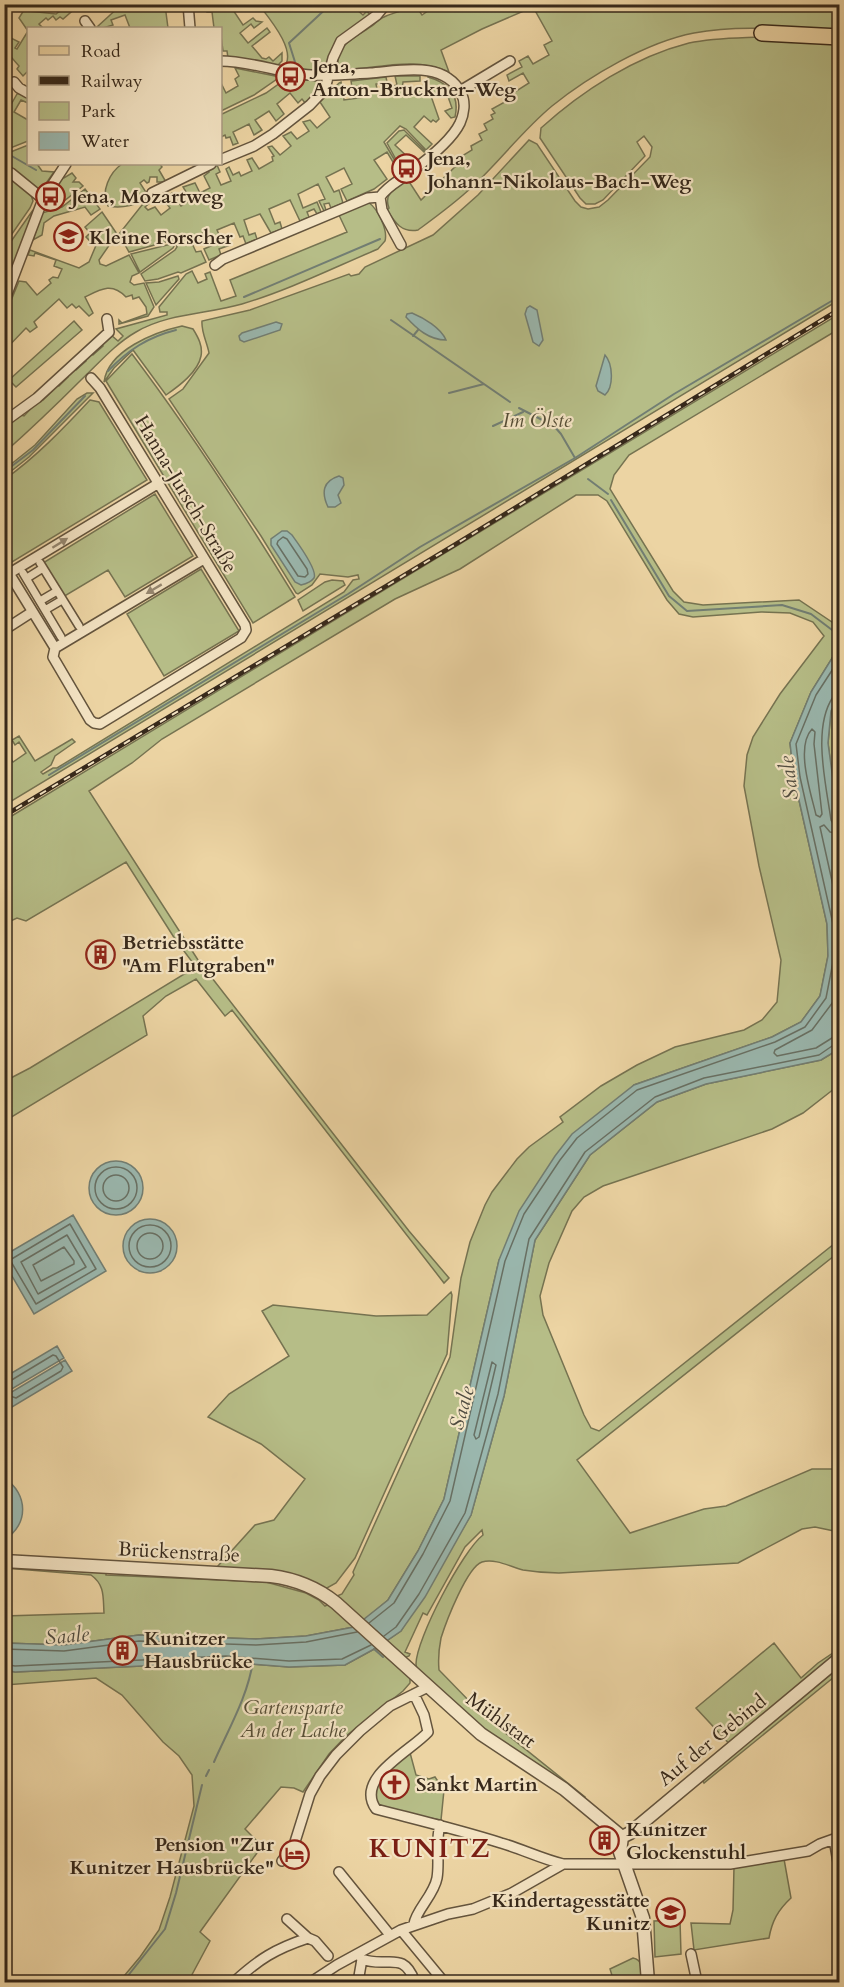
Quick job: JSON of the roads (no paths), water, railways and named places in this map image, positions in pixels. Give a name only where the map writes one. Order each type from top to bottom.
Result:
[{"type":"main road","points":[[762,33],[840,37]]},
{"type":"street","points":[[188,4],[190,27]]},
{"type":"street","points":[[222,159],[254,146],[292,120],[322,93],[341,40],[369,21],[385,5],[402,4]]},
{"type":"street","points":[[222,61],[291,72],[330,75],[408,69],[424,70],[449,78],[456,83],[464,105],[461,122],[408,174],[387,187],[380,197],[382,210],[400,245]]},
{"type":"street","points":[[460,91],[510,61]]},
{"type":"street","points":[[14,82],[27,92]]},
{"type":"street","points":[[4,302],[43,199],[65,165]]},
{"type":"street","points":[[152,193],[209,165]]},
{"type":"street","points":[[4,171],[11,173],[43,199]]},
{"type":"street","points":[[214,265],[302,225],[368,198],[380,197]]},
{"type":"street","points":[[4,422],[37,398],[109,333],[107,319]]},
{"type":"street","name":"Hanna-Jursch-Straße","points":[[55,648],[52,657],[94,723],[100,724],[241,638],[246,630],[245,624],[159,483],[91,378]]},
{"type":"street","points":[[61,637],[45,610],[7,569],[159,483]]},
{"type":"street","points":[[79,626],[42,565],[25,576],[55,648],[204,559]]},
{"type":"street","points":[[4,630],[57,591]]},
{"type":"street","points":[[45,610],[62,600]]},
{"type":"street","name":"Brückenstraße","points":[[4,1562],[280,1577],[317,1589],[342,1609]]},
{"type":"street","name":"Mühlstatt","points":[[342,1609],[481,1734],[564,1789],[622,1837]]},
{"type":"street","name":"Auf der Gebind","points":[[622,1837],[630,1833],[840,1658]]},
{"type":"street","points":[[282,1862],[294,1845],[306,1805],[315,1786],[336,1755],[381,1713],[428,1687]]},
{"type":"street","points":[[414,1694],[424,1715],[428,1732],[407,1747],[379,1775],[369,1793],[370,1802],[375,1809],[440,1825],[563,1864],[730,1864],[808,1851],[834,1839],[840,1874]]},
{"type":"street","points":[[414,1924],[437,1877],[436,1837],[440,1825]]},
{"type":"street","points":[[622,1837],[620,1852],[643,1918],[648,1983]]},
{"type":"street","points":[[311,1983],[323,1974],[358,1957],[390,1935],[414,1924],[473,1909],[512,1893],[563,1864]]},
{"type":"street","points":[[339,1872],[390,1935]]},
{"type":"street","points":[[287,1919],[308,1938],[315,1941],[328,1956],[358,1957],[369,1962],[402,1964],[410,1970],[415,1983]]},
{"type":"street","points":[[401,1930],[444,1983]]},
{"type":"street","points":[[234,1983],[252,1965],[282,1946],[308,1938]]},
{"type":"street","points":[[691,1954],[697,1983]]},
{"type":"street","points":[[323,1974],[328,1956]]},
{"type":"street","points":[[358,1957],[358,1983]]},
{"type":"water","points":[[530,306],[537,310],[543,340],[539,346],[533,342],[525,314]]},
{"type":"water","points":[[412,313],[436,328],[446,340],[434,338],[419,330],[406,317],[407,314]]},
{"type":"water","points":[[276,322],[282,324],[280,330],[244,342],[240,340],[239,336],[242,333]]},
{"type":"water","points":[[605,355],[610,364],[611,375],[610,387],[605,395],[598,391],[596,386]]},
{"type":"water","points":[[339,476],[343,478],[344,485],[338,495],[341,503],[335,507],[328,507],[325,488],[330,481]]},
{"type":"water","points":[[282,531],[287,531],[292,535],[313,569],[314,578],[308,583],[301,585],[295,582],[271,545],[271,539]]},
{"type":"water","points":[[839,647],[839,696],[831,711],[828,743],[840,831],[839,1049],[821,1060],[706,1084],[657,1102],[590,1155],[535,1240],[504,1396],[471,1515],[425,1597],[401,1631],[345,1665],[289,1667],[227,1662],[15,1672],[5,1670],[4,1643],[64,1645],[139,1635],[256,1639],[306,1636],[354,1627],[388,1600],[418,1551],[444,1499],[499,1260],[519,1211],[555,1156],[572,1134],[634,1085],[772,1037],[801,1022],[820,996],[828,956],[827,924],[794,778],[790,743],[811,692]]},
{"type":"water","points":[[116,1161],[126,1163],[135,1169],[141,1178],[143,1188],[141,1198],[135,1207],[126,1213],[116,1215],[106,1213],[97,1207],[91,1198],[89,1188],[91,1178],[97,1169],[106,1163]]},
{"type":"water","points":[[73,1215],[106,1271],[34,1314],[5,1264],[5,1255]]},
{"type":"water","points":[[150,1219],[160,1221],[169,1227],[175,1236],[177,1246],[175,1256],[169,1265],[160,1271],[150,1273],[140,1271],[131,1265],[125,1256],[123,1246],[125,1236],[131,1227],[140,1221]]},
{"type":"water","points":[[57,1346],[64,1358],[5,1393],[5,1377]]},
{"type":"water","points":[[65,1360],[72,1371],[12,1407],[5,1396]]},
{"type":"water","points":[[5,1479],[18,1492],[23,1509],[18,1526],[5,1539]]},
{"type":"waterway","points":[[295,62],[289,43],[331,4]]},
{"type":"waterway","points":[[10,155],[27,165]]},
{"type":"waterway","points":[[27,165],[36,170]]},
{"type":"waterway","points":[[244,297],[380,239]]},
{"type":"waterway","points":[[49,775],[348,594],[420,547],[575,458],[674,394],[840,296]]},
{"type":"waterway","points":[[391,320],[510,402]]},
{"type":"waterway","points":[[108,371],[139,345],[156,336],[176,330]]},
{"type":"waterway","points":[[413,336],[418,330]]},
{"type":"waterway","points":[[449,393],[484,384]]},
{"type":"waterway","points":[[4,472],[33,450],[85,396]]},
{"type":"waterway","points":[[519,408],[554,426],[575,458]]},
{"type":"waterway","points":[[493,426],[523,412]]},
{"type":"waterway","points":[[588,479],[608,494]]},
{"type":"waterway","points":[[611,500],[669,596],[687,611],[782,605],[811,614],[840,636]]},
{"type":"waterway","points":[[374,1649],[383,1657]]},
{"type":"waterway","points":[[214,1762],[242,1700],[253,1661]]},
{"type":"waterway","points":[[206,1776],[209,1770]]},
{"type":"waterway","points":[[123,1982],[165,1929],[202,1785]]},
{"type":"railway","points":[[4,816],[456,544],[840,309]]},
{"type":"place","name":"Jena, Anton-Bruckner-Weg","points":[[291,77]]},
{"type":"place","name":"Jena, Johann-Nikolaus-Bach-Weg","points":[[406,169]]},
{"type":"place","name":"Jena, Mozartweg","points":[[50,196]]},
{"type":"place","name":"Kleine Forscher","points":[[68,237]]},
{"type":"place","name":"Betriebsstätte \"Am Flutgraben\"","points":[[101,954]]},
{"type":"place","name":"Kunitzer Hausbrücke","points":[[123,1650]]},
{"type":"place","name":"Sankt Martin","points":[[395,1784]]},
{"type":"place","name":"Kunitzer Glockenstuhl","points":[[605,1841]]},
{"type":"place","name":"Pension \"Zur Kunitzer Hausbrücke\"","points":[[295,1855]]},
{"type":"place","name":"Kindertagesstätte Kunitz","points":[[671,1912]]},
{"type":"district","name":"KUNITZ","points":[[430,1848]]},
{"type":"park label","name":"Im Ölste","points":[[537,420]]},
{"type":"park label","name":"Gartensparte An der Lache","points":[[293,1718]]},
{"type":"water label","name":"Saale","points":[[789,778]]},
{"type":"water label","name":"Saale","points":[[462,1408]]},
{"type":"water label","name":"Saale","points":[[67,1636]]}]
